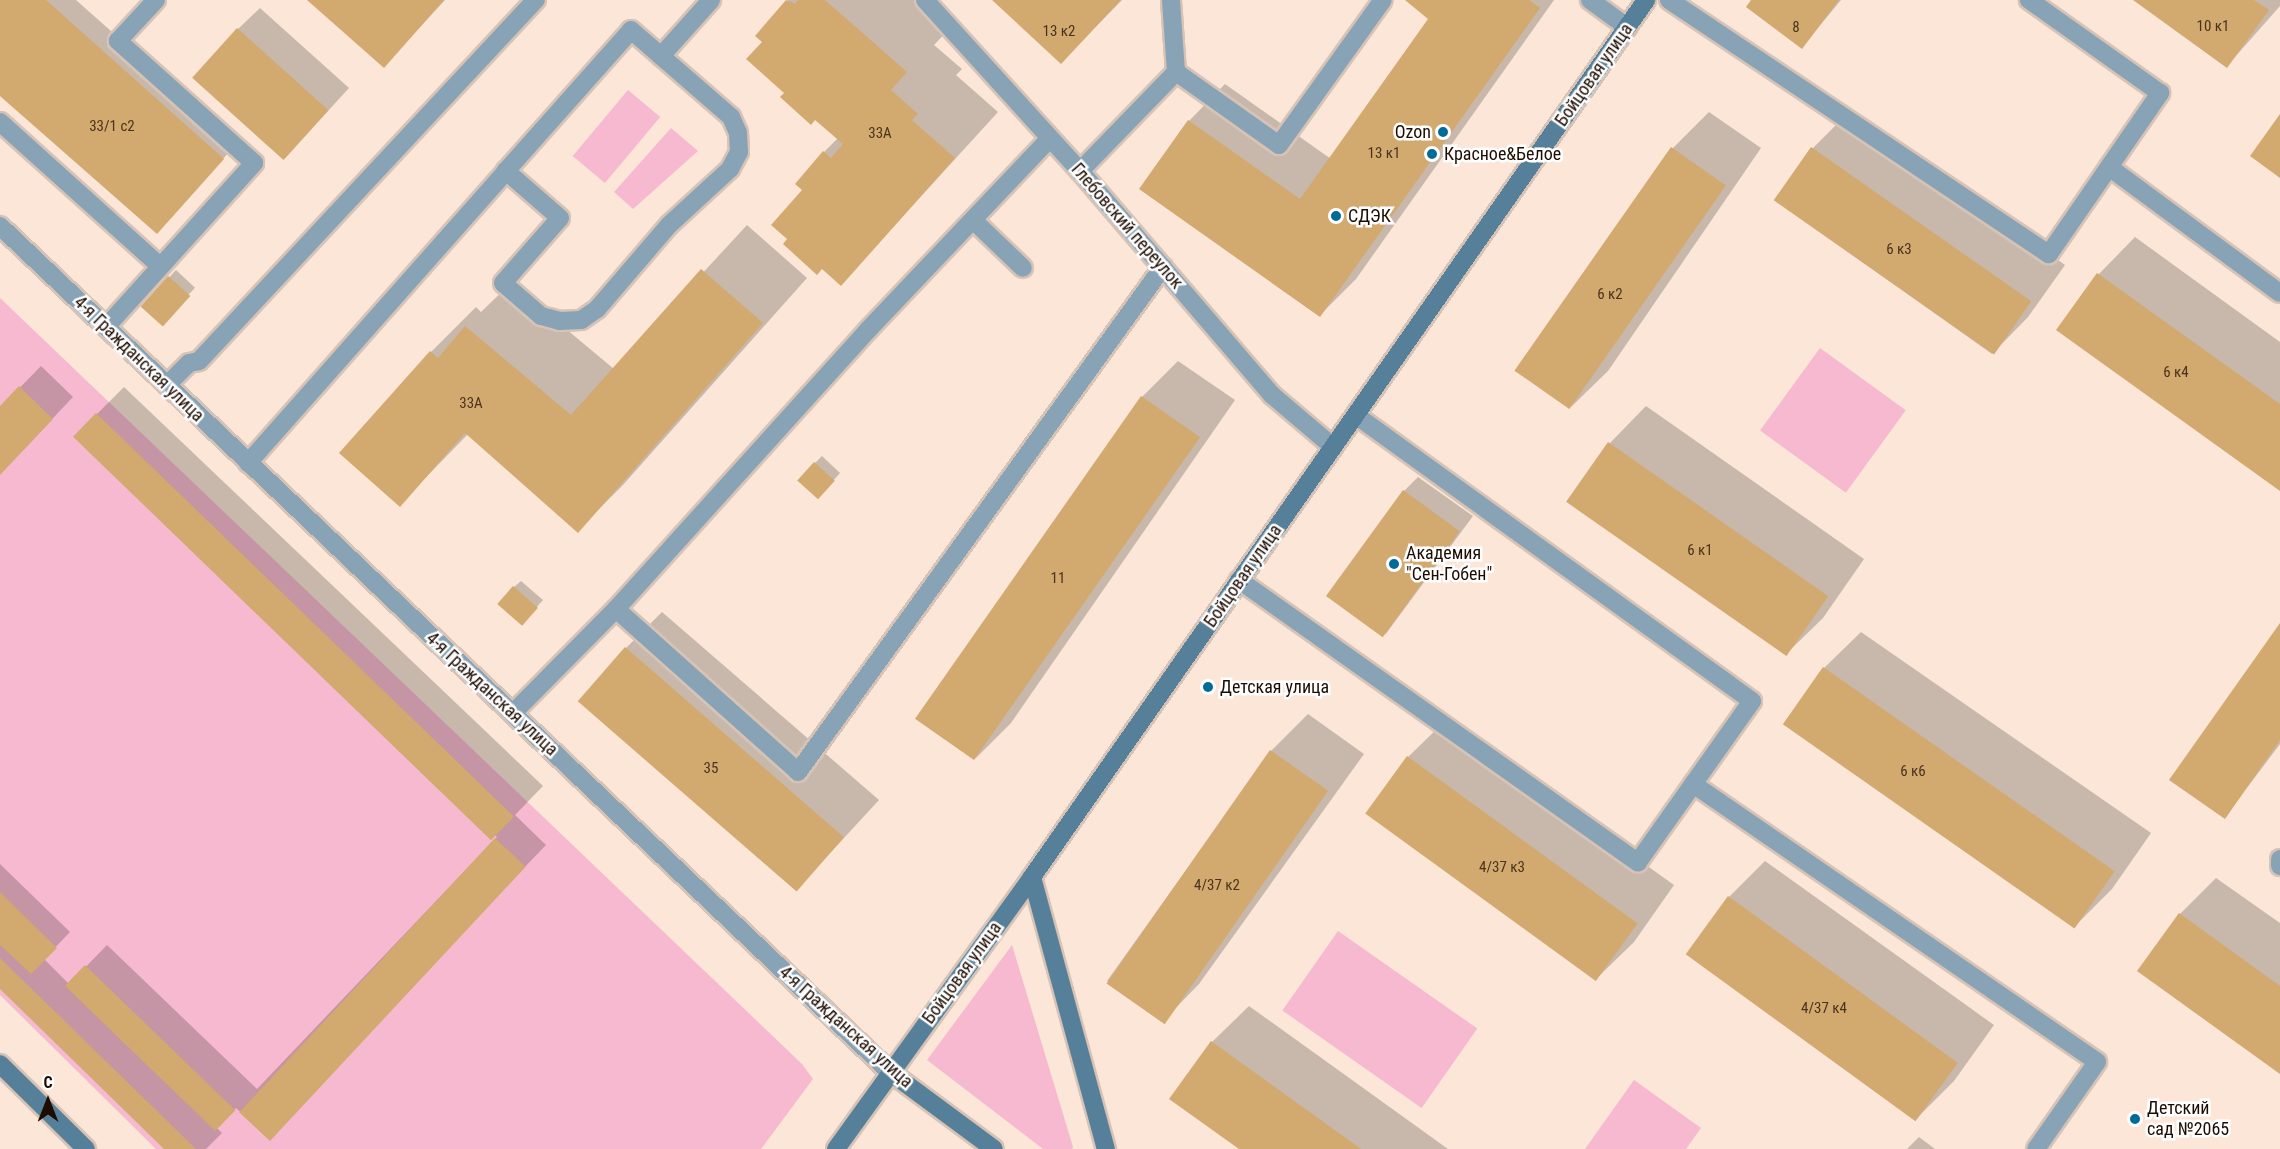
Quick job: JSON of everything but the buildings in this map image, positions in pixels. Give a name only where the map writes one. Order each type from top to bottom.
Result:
[{"type":"street","points":[[106,327],[254,163],[118,41],[156,0]]},
{"type":"street","points":[[167,385],[189,363],[199,361],[536,0]]},
{"type":"street","points":[[661,56],[711,0]]},
{"type":"street","name":"Глебовский переулок","points":[[925,0],[1080,171],[1272,394],[1333,447]]},
{"type":"street","points":[[1080,171],[1176,72],[1171,0]]},
{"type":"street","points":[[1176,72],[1279,145],[1383,0]]},
{"type":"street","points":[[1590,0],[1627,27]]},
{"type":"street","name":"Бойцовая улица","points":[[836,1149],[1032,877],[1646,0]]},
{"type":"street","points":[[1669,0],[2049,254],[2160,93],[2029,0]]},
{"type":"street","points":[[248,463],[506,171],[631,30],[730,117],[738,133],[739,152],[730,170],[669,225],[597,309],[581,320],[560,321],[541,316],[503,283],[560,218],[506,171]]},
{"type":"street","points":[[0,122],[160,266]]},
{"type":"street","points":[[513,714],[616,609],[1050,139]]},
{"type":"street","points":[[2109,167],[2280,293]]},
{"type":"street","points":[[973,220],[1023,268]]},
{"type":"street","name":"4-я Гражданская улица","points":[[0,226],[890,1072],[994,1149]]},
{"type":"street","points":[[616,609],[798,772],[1163,267]]},
{"type":"street","points":[[1239,580],[1638,862],[1752,701],[1356,415]]},
{"type":"street","points":[[1693,784],[2097,1062],[2036,1149]]},
{"type":"street","points":[[2280,859],[2280,866]]},
{"type":"street","points":[[1032,877],[1106,1149]]},
{"type":"street","points":[[0,1064],[86,1149]]},
{"type":"shaded area","points":[[628,90],[660,117],[605,183],[573,156]]},
{"type":"shaded area","points":[[671,128],[698,151],[633,209],[614,192]]},
{"type":"shaded area","points":[[0,298],[802,1064],[813,1079],[761,1149],[156,1149],[0,995]]},
{"type":"shaded area","points":[[1820,348],[1906,410],[1846,493],[1760,431]]},
{"type":"shaded area","points":[[1338,931],[1477,1029],[1422,1108],[1282,1010]]},
{"type":"shaded area","points":[[1012,945],[1072,1149],[1043,1149],[927,1060]]},
{"type":"shaded area","points":[[1634,1080],[1701,1128],[1686,1149],[1585,1149]]},
{"type":"place","name":"Ozon","points":[[1443,132]]},
{"type":"place","name":"Красное&Белое","points":[[1432,154]]},
{"type":"place","name":"СДЭК","points":[[1336,216]]},
{"type":"place","name":"Академия \"Сен-Гобен\"","points":[[1394,564]]},
{"type":"place","name":"Детская улица","points":[[1208,687]]},
{"type":"place","name":"Детский сад №2065","points":[[2135,1119]]}]
